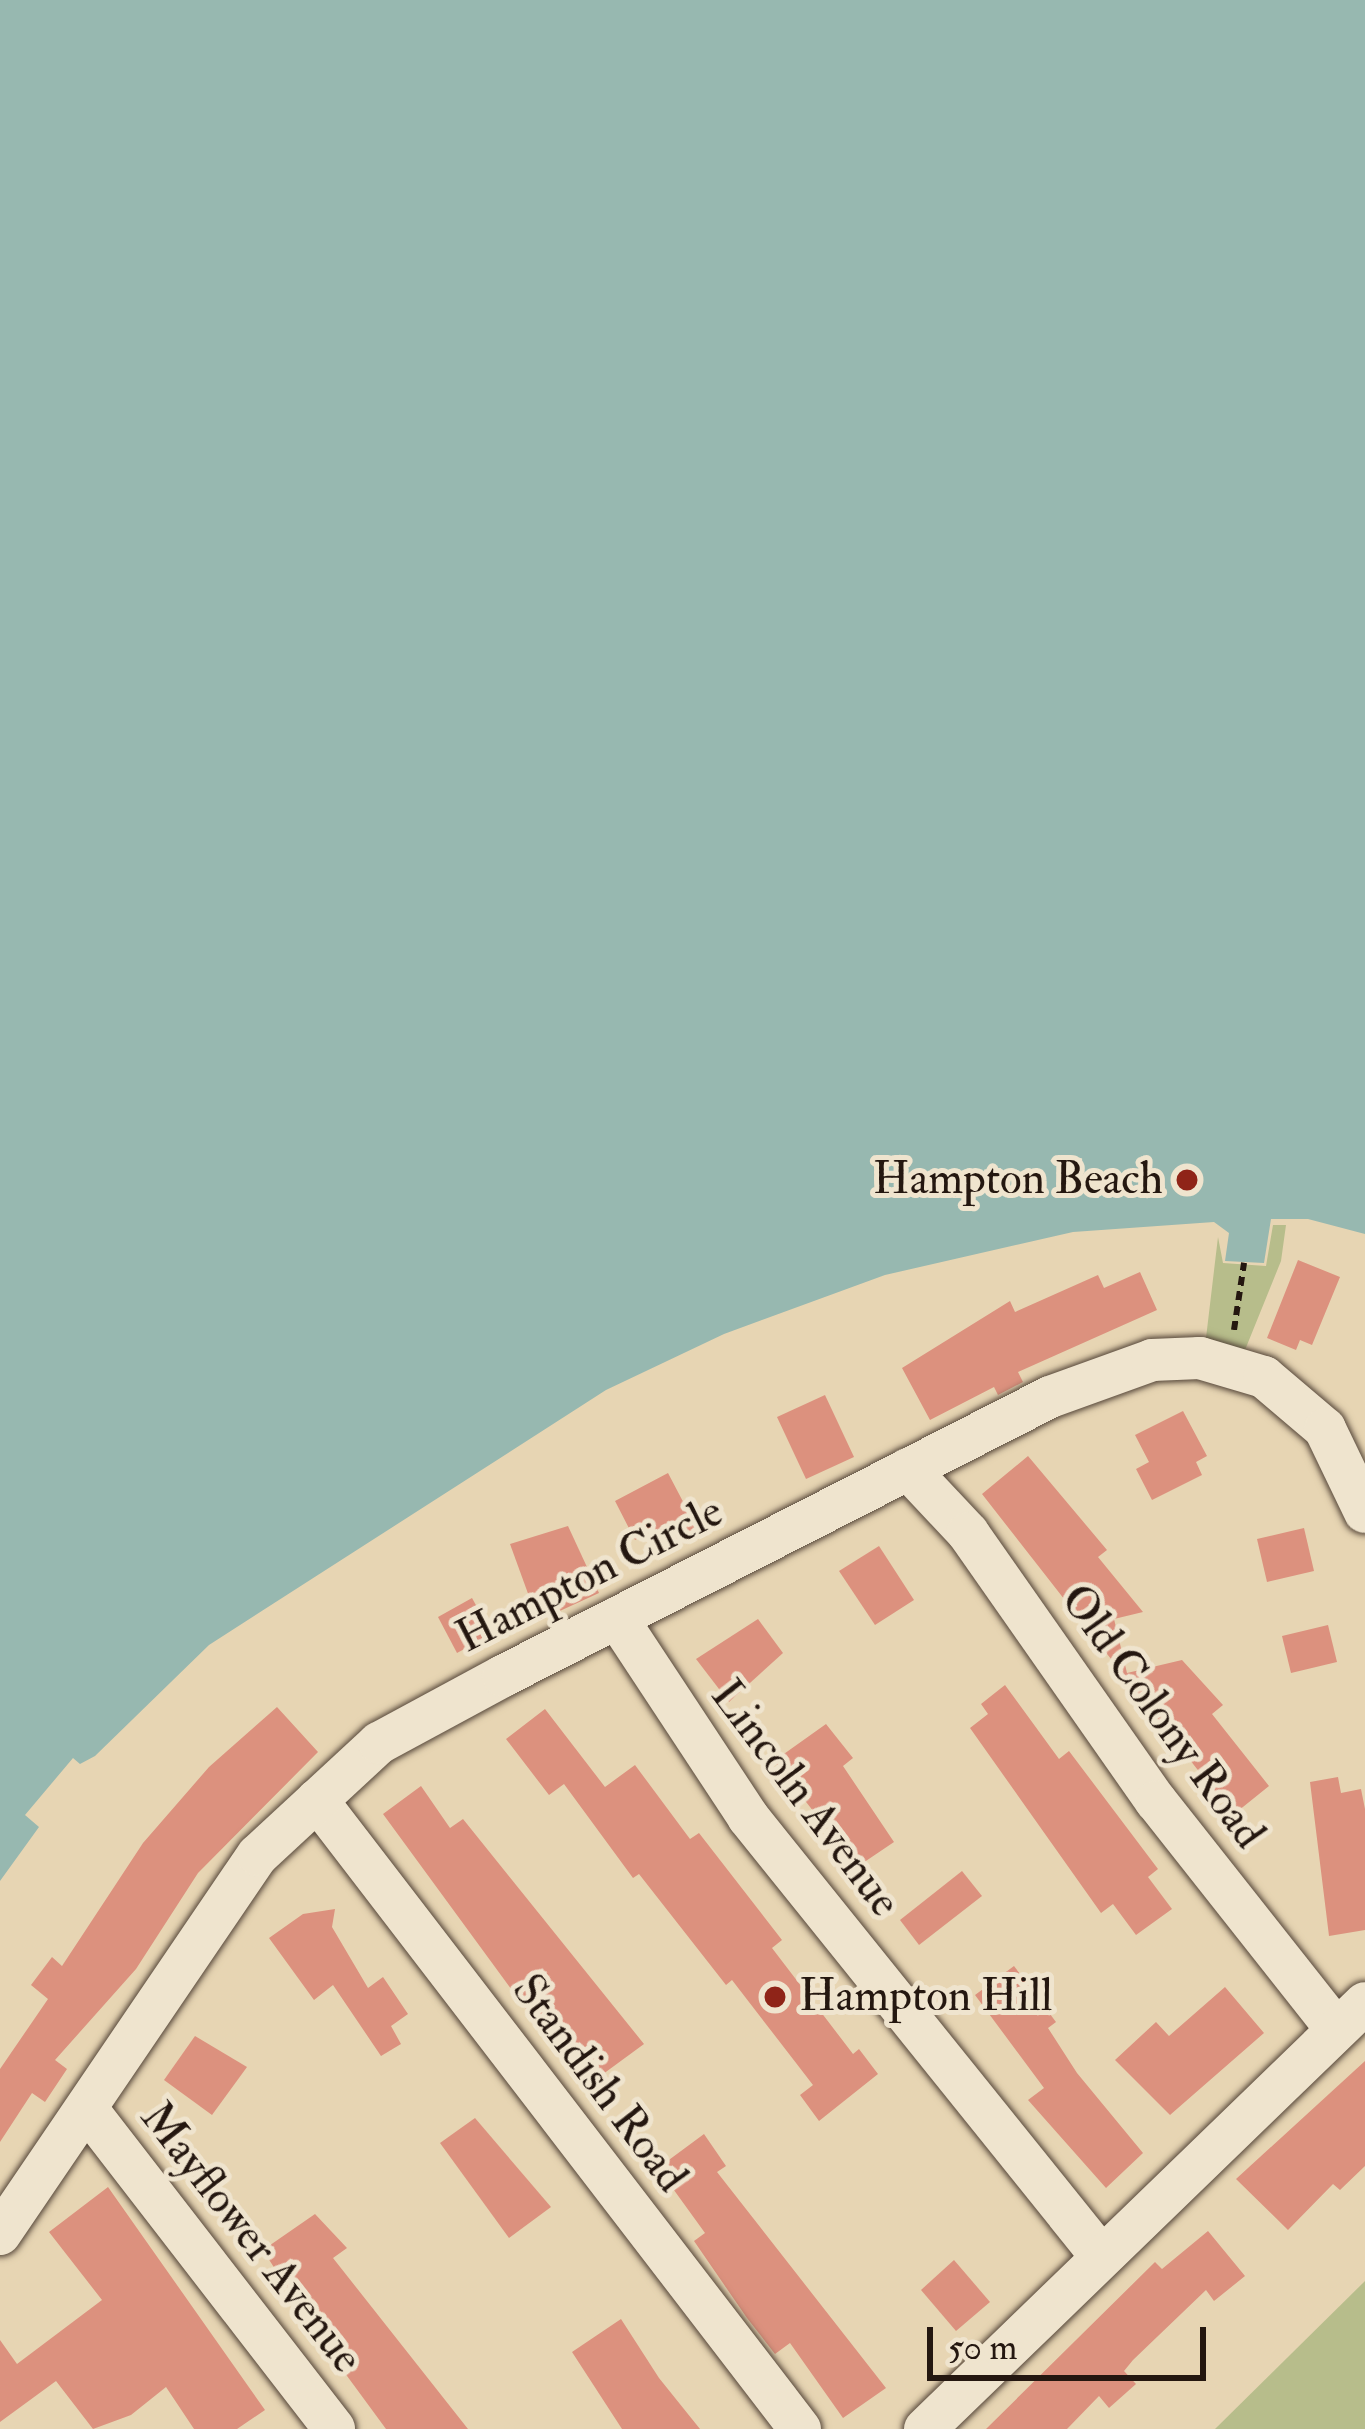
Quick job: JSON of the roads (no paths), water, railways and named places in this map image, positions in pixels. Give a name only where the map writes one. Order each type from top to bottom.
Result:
[{"type":"street","name":"Hampton Circle","points":[[0,2234],[246,1871],[380,1743],[908,1469],[1111,1372],[1152,1360],[1226,1363],[1264,1378],[1325,1429],[1365,1512]]},
{"type":"street","name":"Old Colony Road","points":[[908,1469],[968,1533],[1156,1801],[1350,2014]]},
{"type":"street","name":"Lincoln Avenue","points":[[617,1618],[748,1817],[1102,2257]]},
{"type":"street","name":"Standish Road","points":[[317,1800],[800,2429]]},
{"type":"street","points":[[925,2429],[1350,2014]]},
{"type":"street","name":"Mayflower Avenue","points":[[87,2110],[334,2429]]},
{"type":"water","points":[[0,0],[1365,0],[1365,1234],[1308,1219],[1271,1219],[1264,1263],[1225,1261],[1229,1233],[1214,1222],[1073,1232],[885,1275],[724,1334],[606,1390],[209,1645],[95,1756],[80,1764],[73,1758],[25,1815],[39,1827],[0,1881]]},
{"type":"place","name":"Hampton Beach","points":[[1187,1180]]},
{"type":"place","name":"Hampton Hill","points":[[775,1997]]}]
